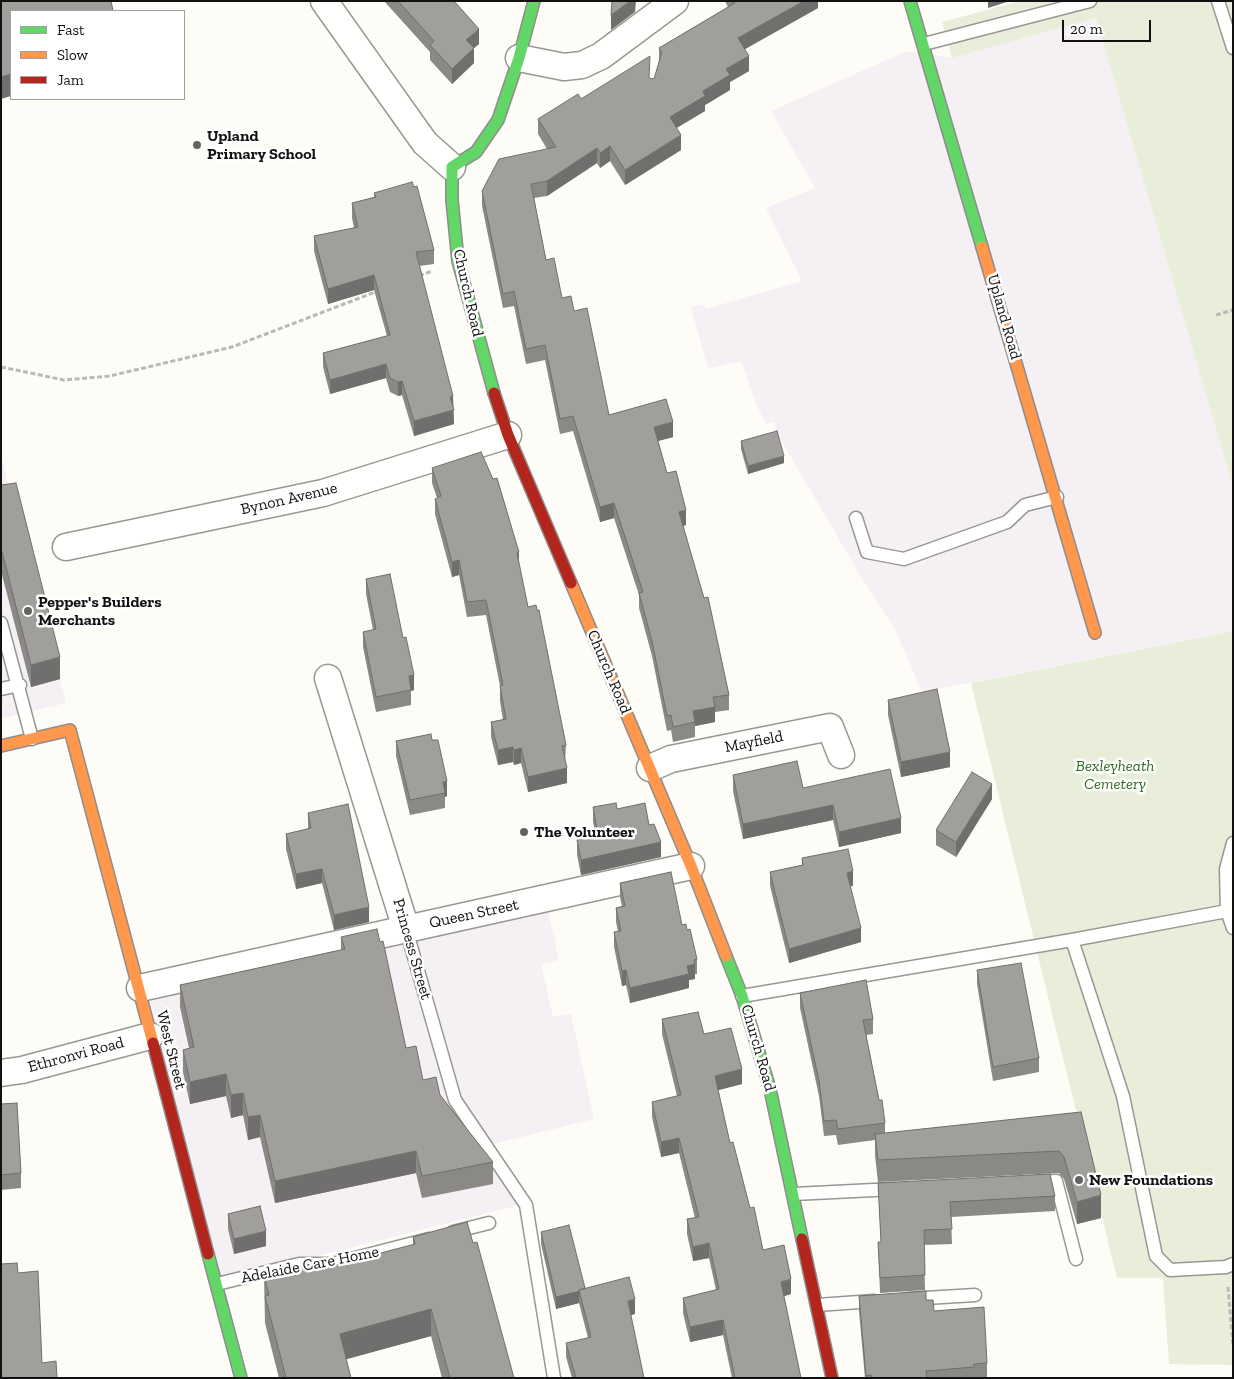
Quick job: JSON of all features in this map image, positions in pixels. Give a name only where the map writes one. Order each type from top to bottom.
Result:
[{"type":"street","points":[[324,1],[425,143],[452,167],[476,152],[498,120],[520,58],[534,1]]},
{"type":"street","points":[[520,58],[564,67],[582,65],[602,56],[675,1]]},
{"type":"street","name":"Upland Road","points":[[910,1],[1096,633]]},
{"type":"street","name":"Church Road","points":[[452,167],[452,200],[458,261],[496,400],[508,435],[691,866],[742,996],[770,1089],[832,1378]]},
{"type":"street","name":"Bynon Avenue","points":[[66,547],[323,493],[508,435]]},
{"type":"street","name":"Princess Street","points":[[328,678],[406,928]]},
{"type":"street","name":"Mayfield","points":[[650,768],[671,759],[830,727],[841,755]]},
{"type":"street","name":"West Street","points":[[32,739],[70,730],[140,988],[150,1036],[218,1284],[241,1378]]},
{"type":"street","points":[[1,746],[32,739]]},
{"type":"street","name":"Queen Street","points":[[140,988],[691,866]]},
{"type":"street","name":"Ethronvi Road","points":[[1,1073],[22,1070],[150,1036]]},
{"type":"lane","points":[[924,44],[1090,1]]},
{"type":"lane","points":[[1218,1],[1233,48]]},
{"type":"lane","points":[[856,518],[867,552],[904,559],[1007,522],[1025,505],[1057,497]]},
{"type":"lane","points":[[1,622],[20,685],[32,739]]},
{"type":"lane","points":[[1,689],[20,685]]},
{"type":"lane","points":[[1233,844],[1226,869],[1227,911],[1233,928]]},
{"type":"lane","points":[[742,996],[1072,940],[1227,911]]},
{"type":"lane","name":"Princess Street","points":[[406,928],[455,1100],[526,1205],[554,1378]]},
{"type":"lane","points":[[1072,940],[1123,1096],[1156,1256],[1170,1270],[1230,1265]]},
{"type":"lane","points":[[1027,1183],[1056,1182],[1076,1259]]},
{"type":"lane","points":[[794,1194],[911,1188]]},
{"type":"lane","name":"Adelaide Care Home","points":[[218,1284],[300,1264],[332,1264],[489,1223]]},
{"type":"lane","points":[[817,1304],[975,1295]]},
{"type":"path","points":[[412,278],[458,261]]},
{"type":"path","points":[[1,367],[64,380],[110,376],[232,348],[384,289]]},
{"type":"path","points":[[1216,315],[1233,310]]},
{"type":"path","points":[[1230,1265],[1233,1345]]},
{"type":"shaded area","points":[[1096,18],[1233,487],[1233,631],[922,692],[896,631],[860,575],[778,435],[773,422],[766,424],[756,404],[741,361],[708,369],[691,307],[703,304],[706,309],[802,281],[766,208],[815,188],[771,111],[907,51],[952,58]]},
{"type":"shaded area","points":[[1,451],[12,505],[16,505],[66,703],[1,719]]},
{"type":"shaded area","points":[[546,901],[559,960],[541,964],[553,1017],[571,1014],[594,1119],[482,1147],[523,1204],[219,1281],[148,992]]},
{"type":"green space","points":[[1020,1],[1233,1],[1233,487],[1096,18],[952,58],[942,22]]},
{"type":"green space","name":"Bexleyheath Cemetery","points":[[1233,631],[1233,1365],[1169,1364],[1163,1278],[1117,1278],[971,683]]},
{"type":"building","points":[[1,1],[111,1],[113,10],[10,10],[10,74],[1,77]]},
{"type":"building","points":[[398,1],[454,1],[479,29],[466,40],[474,48],[452,69],[430,45],[434,41]]},
{"type":"building","points":[[612,1],[630,1],[611,15]]},
{"type":"building","points":[[734,1],[804,1],[738,38],[749,56],[726,69],[730,75],[703,91],[705,96],[670,117],[681,135],[625,170],[610,146],[600,153],[597,148],[547,181],[531,184],[546,260],[554,258],[562,298],[571,296],[574,311],[587,308],[609,415],[666,399],[673,422],[654,427],[667,473],[676,471],[686,510],[679,512],[704,598],[708,597],[729,695],[713,697],[715,707],[693,711],[695,722],[673,727],[671,715],[667,716],[652,641],[639,593],[643,592],[614,503],[600,507],[573,416],[560,419],[545,345],[526,349],[514,291],[503,294],[482,191],[499,159],[556,147],[538,119],[578,94],[581,99],[650,56],[649,78],[654,79],[662,52],[659,48],[735,3]]},
{"type":"building","points":[[412,182],[414,187],[417,186],[434,250],[416,252],[453,396],[450,397],[454,410],[414,421],[402,381],[398,382],[390,378],[386,364],[330,380],[323,353],[390,335],[374,275],[328,289],[314,236],[358,227],[352,203],[376,197],[374,193]]},
{"type":"building","points":[[777,431],[784,456],[748,466],[741,441]]},
{"type":"building","points":[[481,452],[493,479],[497,478],[519,552],[517,553],[528,607],[536,605],[537,610],[539,610],[566,745],[562,746],[567,768],[528,777],[521,748],[514,750],[513,747],[498,750],[491,722],[506,719],[500,686],[503,685],[486,600],[467,602],[459,560],[452,562],[435,499],[441,496],[432,468]]},
{"type":"building","name":"Pepper's Builders Merchants","points":[[16,483],[60,657],[31,665],[1,548],[1,485]]},
{"type":"building","points":[[390,574],[403,638],[406,637],[414,675],[409,676],[411,690],[376,697],[363,632],[376,629],[366,579]]},
{"type":"building","points":[[937,689],[950,752],[901,762],[888,700]]},
{"type":"building","points":[[431,734],[432,740],[438,740],[447,781],[443,782],[445,793],[410,800],[396,741]]},
{"type":"building","points":[[797,761],[803,788],[890,769],[901,818],[839,832],[833,805],[743,824],[733,775]]},
{"type":"building","points":[[972,772],[992,784],[956,842],[936,830]]},
{"type":"building","points":[[616,803],[617,809],[645,803],[649,825],[654,824],[661,842],[581,860],[577,840],[598,835],[593,807]]},
{"type":"building","points":[[348,804],[369,907],[334,915],[322,869],[296,874],[286,834],[311,828],[308,813]]},
{"type":"building","points":[[848,849],[853,871],[847,873],[861,928],[789,949],[770,872],[803,865],[802,858]]},
{"type":"building","points":[[671,872],[682,925],[686,924],[687,930],[690,929],[697,959],[694,960],[695,964],[687,966],[689,974],[630,988],[626,970],[622,971],[614,932],[621,931],[616,908],[625,906],[620,883]]},
{"type":"building","points":[[377,929],[380,942],[383,941],[406,1048],[416,1046],[423,1080],[436,1077],[440,1095],[493,1162],[422,1176],[416,1151],[275,1181],[260,1115],[248,1117],[243,1093],[231,1095],[226,1074],[190,1082],[183,1050],[194,1047],[180,985],[345,949],[341,937]]},
{"type":"building","points":[[1021,963],[1039,1058],[993,1067],[977,970]]},
{"type":"building","points":[[866,980],[873,1019],[863,1020],[879,1100],[882,1100],[885,1123],[838,1129],[836,1120],[824,1121],[819,1081],[800,993]]},
{"type":"building","points":[[698,1012],[704,1034],[731,1028],[742,1069],[715,1076],[730,1143],[733,1142],[750,1208],[754,1207],[763,1250],[784,1245],[791,1279],[781,1282],[801,1378],[735,1378],[723,1320],[690,1327],[683,1298],[719,1289],[709,1243],[693,1247],[687,1219],[699,1217],[679,1138],[661,1142],[652,1102],[681,1095],[662,1019]]},
{"type":"building","points":[[17,1103],[21,1173],[1,1175],[1,1104]]},
{"type":"building","points":[[1081,1112],[1101,1195],[1077,1202],[1064,1157],[1059,1151],[878,1160],[875,1134]]},
{"type":"building","points":[[1050,1174],[1055,1196],[950,1202],[952,1229],[924,1230],[925,1275],[880,1278],[878,1242],[881,1242],[878,1183]]},
{"type":"building","points":[[260,1206],[266,1231],[234,1239],[228,1214]]},
{"type":"building","points":[[467,1222],[473,1243],[477,1242],[514,1378],[450,1378],[431,1309],[340,1334],[351,1378],[286,1378],[265,1296],[269,1295],[264,1276],[318,1262],[320,1269],[415,1244],[413,1237]]},
{"type":"building","points":[[569,1225],[585,1288],[556,1297],[541,1232]]},
{"type":"building","points":[[17,1263],[18,1273],[38,1271],[42,1363],[56,1361],[57,1378],[1,1378],[1,1264]]},
{"type":"building","points":[[629,1277],[635,1299],[628,1301],[644,1378],[576,1378],[566,1343],[591,1337],[579,1290]]},
{"type":"building","points":[[926,1291],[926,1300],[933,1300],[934,1311],[984,1307],[987,1363],[974,1364],[974,1367],[926,1371],[927,1378],[872,1378],[871,1375],[866,1376],[859,1296]]},
{"type":"traffic: fast","points":[[494,393],[458,261],[452,200],[452,167],[476,152],[498,120],[519,58],[534,1]]},
{"type":"traffic: fast","points":[[910,1],[982,247]]},
{"type":"traffic: fast","points":[[726,956],[742,996],[770,1089],[802,1239]]},
{"type":"traffic: fast","points":[[208,1254],[241,1378]]},
{"type":"traffic: slow","points":[[982,247],[1095,633]]},
{"type":"traffic: slow","points":[[571,583],[691,866],[726,956]]},
{"type":"traffic: slow","points":[[1,746],[70,730],[153,1043]]},
{"type":"traffic: jam","points":[[494,393],[508,435],[571,583]]},
{"type":"traffic: jam","points":[[153,1043],[208,1254]]},
{"type":"traffic: jam","points":[[802,1239],[832,1378]]},
{"type":"place","name":"Upland Primary School","points":[[197,145]]},
{"type":"place","name":"Pepper's Builders Merchants","points":[[28,611]]},
{"type":"place","name":"The Volunteer","points":[[524,832]]},
{"type":"place","name":"New Foundations","points":[[1079,1180]]}]
